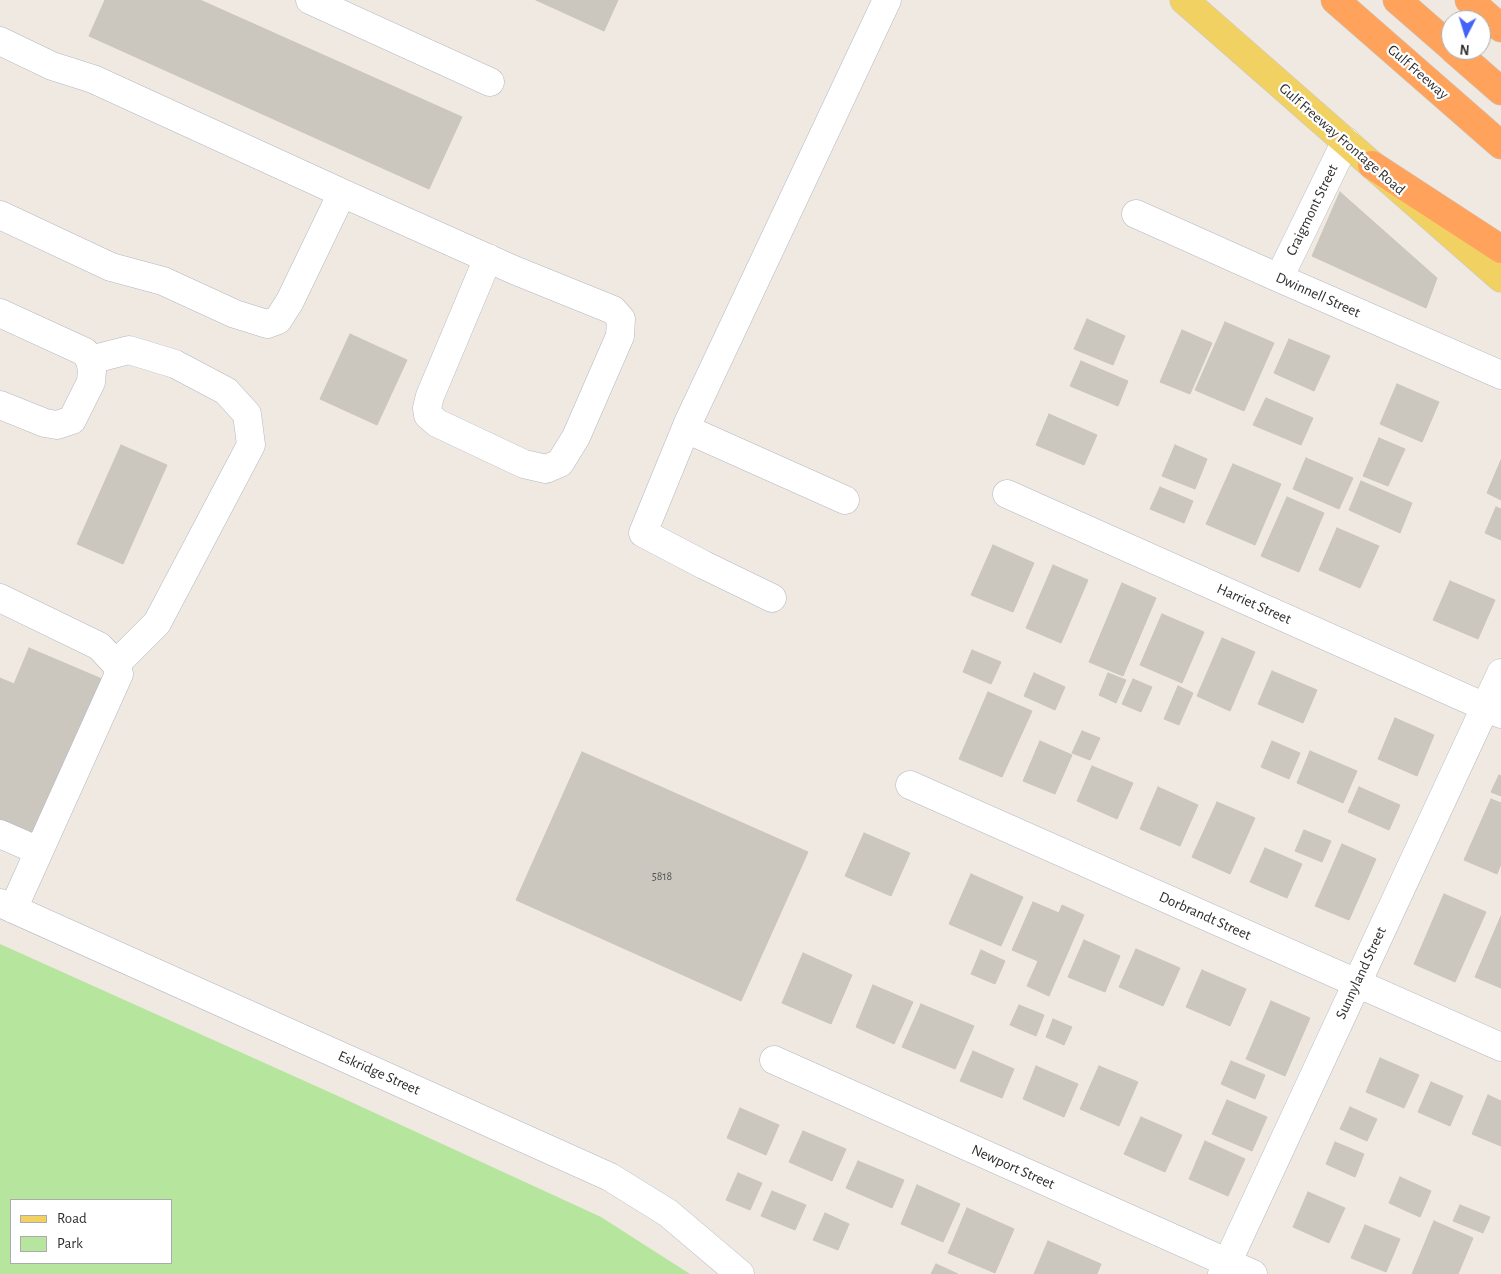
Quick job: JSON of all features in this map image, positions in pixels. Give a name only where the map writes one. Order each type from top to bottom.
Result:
[{"type":"highway","name":"Gulf Freeway","points":[[1335,0],[1501,145]]},
{"type":"highway","points":[[1397,0],[1441,38]]},
{"type":"highway","points":[[1469,0],[1501,28]]},
{"type":"highway","points":[[1465,60],[1501,91]]},
{"type":"highway","points":[[1372,165],[1501,249]]},
{"type":"main road","name":"Gulf Freeway Frontage Road","points":[[1184,0],[1501,278]]},
{"type":"street","points":[[310,0],[490,82]]},
{"type":"street","points":[[772,598],[643,534],[686,430],[887,0]]},
{"type":"street","points":[[0,40],[52,66],[93,79],[488,258],[613,310],[621,319],[620,336],[576,437],[560,463],[546,469],[524,464],[437,422],[428,415],[427,408],[430,396],[488,258]]},
{"type":"street","name":"Craigmont Street","points":[[1279,278],[1346,141]]},
{"type":"street","points":[[0,215],[111,268],[163,281],[235,314],[267,324],[278,320],[290,300],[342,193]]},
{"type":"street","name":"Dwinnell Street","points":[[1136,214],[1501,374]]},
{"type":"street","points":[[0,313],[85,352],[90,360],[92,370],[92,382],[72,420],[57,425],[45,423],[0,404]]},
{"type":"street","points":[[90,360],[129,350],[175,364],[226,392],[247,414],[251,445],[157,623],[116,664]]},
{"type":"street","points":[[686,430],[845,500]]},
{"type":"street","name":"Harriet Street","points":[[1007,494],[1493,711]]},
{"type":"street","points":[[0,598],[99,646],[116,664],[119,674],[39,851],[7,906]]},
{"type":"street","name":"Sunnyland Street","points":[[1225,1268],[1356,983],[1493,711],[1501,673]]},
{"type":"street","name":"Dorbrandt Street","points":[[910,785],[1501,1047]]},
{"type":"street","points":[[0,834],[39,851]]},
{"type":"street","name":"Eskridge Street","points":[[7,906],[610,1177],[668,1214],[740,1274]]},
{"type":"street","name":"Newport Street","points":[[774,1060],[1225,1268],[1253,1274]]},
{"type":"green space","points":[[0,944],[601,1217],[690,1274],[0,1274]]},
{"type":"building","points":[[105,0],[200,0],[462,117],[429,189],[89,36]]},
{"type":"building","points":[[536,0],[618,0],[604,31]]},
{"type":"building","points":[[1340,192],[1437,278],[1426,308],[1312,256]]},
{"type":"building","points":[[1087,319],[1125,336],[1113,365],[1074,349]]},
{"type":"building","points":[[1225,322],[1274,343],[1244,411],[1195,390]]},
{"type":"building","points":[[1182,330],[1212,343],[1190,394],[1160,382]]},
{"type":"building","points":[[350,334],[407,360],[377,425],[320,399]]},
{"type":"building","points":[[1289,339],[1330,356],[1314,391],[1274,373]]},
{"type":"building","points":[[1081,361],[1128,381],[1118,406],[1070,386]]},
{"type":"building","points":[[1397,384],[1439,402],[1422,442],[1380,424]]},
{"type":"building","points":[[1266,398],[1313,418],[1301,445],[1253,425]]},
{"type":"building","points":[[1049,414],[1097,435],[1084,465],[1036,445]]},
{"type":"building","points":[[1379,438],[1405,449],[1388,486],[1363,476]]},
{"type":"building","points":[[121,445],[167,465],[123,564],[77,544]]},
{"type":"building","points":[[1175,445],[1207,459],[1195,489],[1162,476]]},
{"type":"building","points":[[1306,458],[1353,478],[1339,509],[1293,489]]},
{"type":"building","points":[[1501,460],[1501,500],[1487,493]]},
{"type":"building","points":[[1233,464],[1281,484],[1255,545],[1206,524]]},
{"type":"building","points":[[1361,481],[1412,503],[1400,533],[1349,510]]},
{"type":"building","points":[[1160,487],[1193,501],[1184,523],[1150,509]]},
{"type":"building","points":[[1287,497],[1324,513],[1299,572],[1261,556]]},
{"type":"building","points":[[1496,507],[1501,509],[1501,540],[1485,533]]},
{"type":"building","points":[[1337,528],[1379,546],[1360,588],[1319,570]]},
{"type":"building","points":[[993,545],[1034,563],[1013,612],[971,595]]},
{"type":"building","points":[[1053,565],[1088,580],[1061,643],[1026,628]]},
{"type":"building","points":[[1450,581],[1495,600],[1478,639],[1433,620]]},
{"type":"building","points":[[1122,583],[1156,598],[1123,676],[1089,662]]},
{"type":"building","points":[[1162,614],[1204,632],[1182,683],[1140,665]]},
{"type":"building","points":[[1222,638],[1255,652],[1230,711],[1197,696]]},
{"type":"building","points":[[29,648],[102,679],[35,835],[0,821],[0,678],[14,684]]},
{"type":"building","points":[[972,650],[1001,662],[991,684],[963,672]]},
{"type":"building","points":[[1272,671],[1317,690],[1303,723],[1258,704]]},
{"type":"building","points":[[1034,673],[1065,687],[1055,710],[1024,696]]},
{"type":"building","points":[[1108,673],[1126,680],[1116,703],[1099,695]]},
{"type":"building","points":[[1133,679],[1152,687],[1141,712],[1122,704]]},
{"type":"building","points":[[1178,686],[1193,693],[1179,725],[1164,719]]},
{"type":"building","points":[[988,692],[1032,711],[1002,777],[959,759]]},
{"type":"building","points":[[1395,718],[1434,735],[1417,776],[1378,759]]},
{"type":"building","points":[[1082,731],[1100,738],[1090,760],[1072,753]]},
{"type":"building","points":[[1040,741],[1072,755],[1055,794],[1023,781]]},
{"type":"building","points":[[1272,741],[1300,753],[1289,779],[1261,767]]},
{"type":"building","points":[[1310,751],[1357,771],[1343,803],[1297,783]]},
{"type":"building","points":[[582,752],[808,852],[741,1001],[516,900]]},
{"type":"building","points":[[1092,766],[1133,783],[1117,819],[1077,801]]},
{"type":"building","points":[[1499,775],[1501,776],[1501,796],[1491,792]]},
{"type":"building","points":[[1158,787],[1198,805],[1180,846],[1140,829]]},
{"type":"building","points":[[1359,787],[1400,805],[1389,830],[1348,812]]},
{"type":"building","points":[[1491,799],[1501,803],[1501,864],[1497,874],[1464,860]]},
{"type":"building","points":[[1217,802],[1255,818],[1230,874],[1192,857]]},
{"type":"building","points":[[1304,830],[1331,841],[1322,862],[1295,851]]},
{"type":"building","points":[[864,833],[910,853],[891,896],[845,876]]},
{"type":"building","points":[[1342,844],[1376,859],[1349,920],[1315,906]]},
{"type":"building","points":[[1265,848],[1302,864],[1287,898],[1250,882]]},
{"type":"building","points":[[971,874],[1023,897],[1001,946],[949,924]]},
{"type":"building","points":[[1444,894],[1486,912],[1455,982],[1414,964]]},
{"type":"building","points":[[1033,902],[1059,913],[1062,905],[1084,915],[1049,996],[1027,986],[1038,961],[1012,950]]},
{"type":"building","points":[[1501,916],[1501,988],[1475,977]]},
{"type":"building","points":[[1084,940],[1120,956],[1105,992],[1068,977]]},
{"type":"building","points":[[1136,949],[1180,968],[1163,1006],[1119,987]]},
{"type":"building","points":[[981,950],[1005,961],[995,984],[971,974]]},
{"type":"building","points":[[803,953],[852,975],[831,1024],[782,1003]]},
{"type":"building","points":[[1202,970],[1246,989],[1230,1026],[1186,1007]]},
{"type":"building","points":[[873,985],[913,1002],[894,1044],[856,1027]]},
{"type":"building","points":[[1271,1001],[1310,1018],[1285,1076],[1246,1059]]},
{"type":"building","points":[[921,1004],[974,1026],[955,1069],[902,1047]]},
{"type":"building","points":[[1019,1005],[1044,1015],[1036,1036],[1010,1025]]},
{"type":"building","points":[[1053,1019],[1072,1027],[1064,1045],[1046,1037]]},
{"type":"building","points":[[973,1051],[1014,1069],[1002,1098],[960,1081]]},
{"type":"building","points":[[1380,1058],[1419,1075],[1404,1108],[1366,1092]]},
{"type":"building","points":[[1231,1061],[1265,1075],[1255,1099],[1221,1084]]},
{"type":"building","points":[[1036,1066],[1078,1084],[1064,1117],[1023,1099]]},
{"type":"building","points":[[1099,1066],[1138,1082],[1119,1126],[1080,1109]]},
{"type":"building","points":[[1431,1082],[1463,1096],[1450,1126],[1418,1112]]},
{"type":"building","points":[[1488,1095],[1501,1101],[1501,1146],[1472,1134]]},
{"type":"building","points":[[1227,1100],[1267,1117],[1252,1151],[1212,1134]]},
{"type":"building","points":[[1350,1107],[1377,1119],[1367,1141],[1340,1129]]},
{"type":"building","points":[[740,1108],[779,1125],[766,1155],[727,1138]]},
{"type":"building","points":[[1141,1117],[1182,1135],[1165,1172],[1124,1154]]},
{"type":"building","points":[[803,1131],[846,1149],[832,1181],[789,1162]]},
{"type":"building","points":[[1205,1141],[1245,1159],[1228,1196],[1189,1179]]},
{"type":"building","points":[[1335,1142],[1364,1154],[1355,1177],[1326,1164]]},
{"type":"building","points":[[858,1161],[904,1180],[892,1208],[846,1188]]},
{"type":"building","points":[[738,1173],[762,1183],[750,1210],[726,1200]]},
{"type":"building","points":[[1400,1177],[1431,1191],[1420,1217],[1389,1203]]},
{"type":"building","points":[[917,1185],[960,1204],[943,1242],[901,1224]]},
{"type":"building","points":[[772,1191],[806,1205],[795,1230],[761,1216]]},
{"type":"building","points":[[1308,1192],[1345,1208],[1329,1243],[1293,1227]]},
{"type":"building","points":[[1460,1205],[1490,1217],[1483,1233],[1453,1221]]},
{"type":"building","points":[[967,1208],[1014,1229],[995,1273],[948,1253]]},
{"type":"building","points":[[825,1213],[849,1224],[838,1250],[813,1240]]},
{"type":"building","points":[[1434,1221],[1473,1238],[1458,1274],[1412,1274]]},
{"type":"building","points":[[1365,1225],[1400,1239],[1386,1272],[1351,1258]]},
{"type":"building","points":[[1048,1241],[1101,1264],[1097,1274],[1034,1274]]},
{"type":"building","points":[[936,1264],[958,1274],[931,1274]]}]
